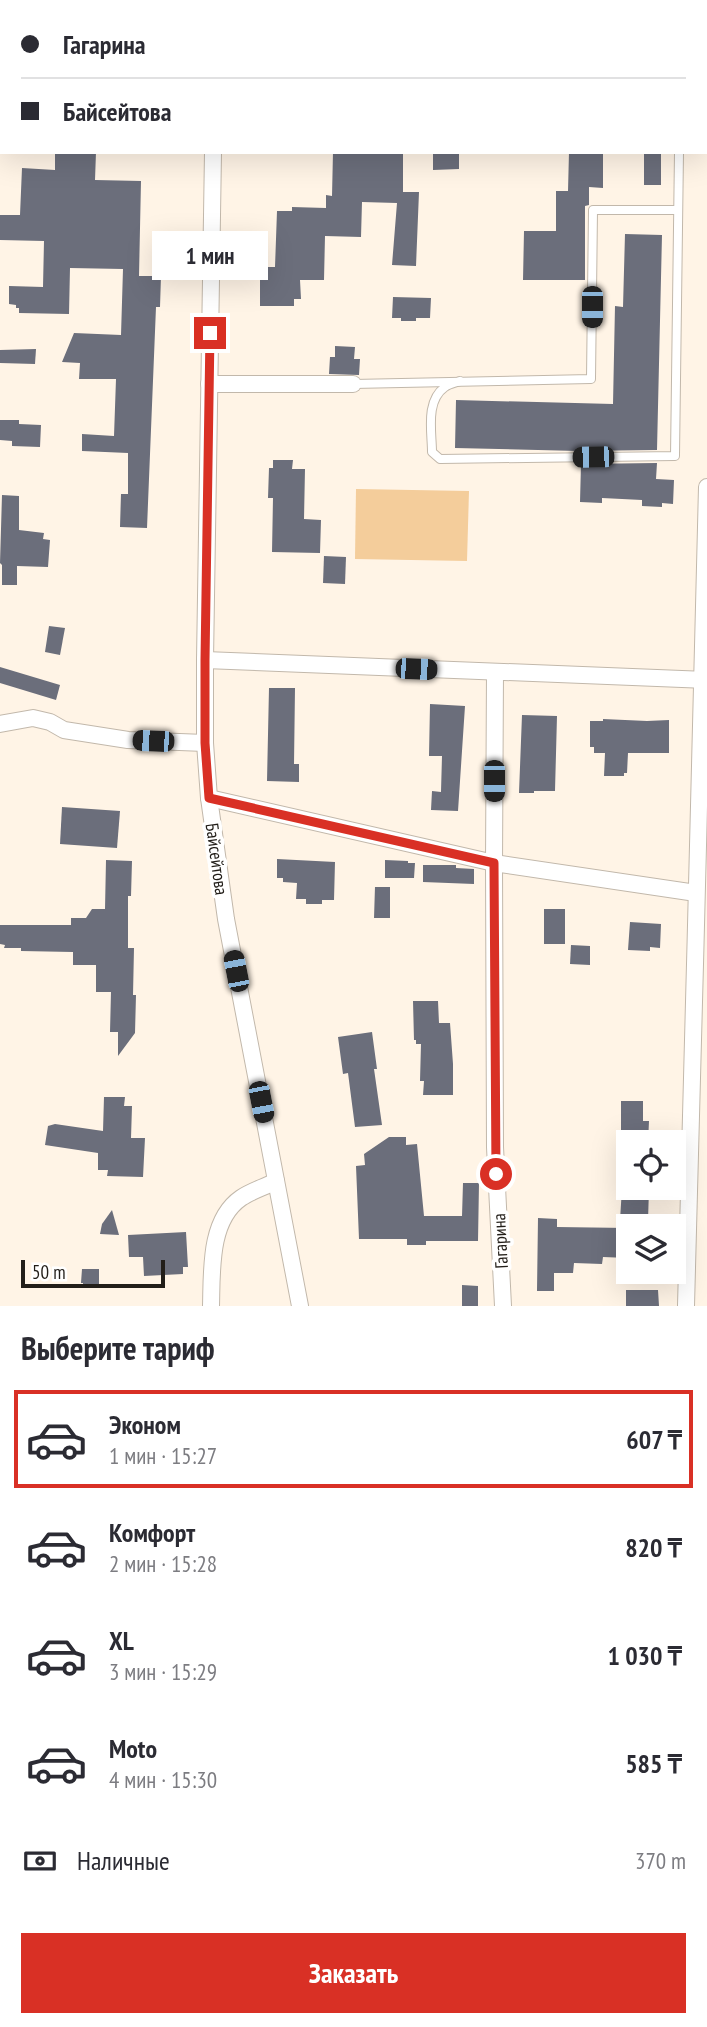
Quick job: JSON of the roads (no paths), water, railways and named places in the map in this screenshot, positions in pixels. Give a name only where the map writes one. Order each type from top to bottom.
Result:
[{"type":"street","name":"Байсейтова","points":[[213,154],[205,660],[205,743],[209,798],[226,919],[300,1306]]},
{"type":"street","points":[[209,384],[353,384]]},
{"type":"street","points":[[685,1306],[696,893],[705,680],[707,487]]},
{"type":"street","points":[[205,660],[705,680]]},
{"type":"street","name":"Гагарина","points":[[495,672],[495,1147],[503,1306]]},
{"type":"street","points":[[0,724],[33,718],[51,722],[64,730],[128,740],[205,743]]},
{"type":"street","points":[[209,798],[494,863],[696,893]]},
{"type":"street","points":[[211,1306],[214,1257],[220,1224],[226,1211],[242,1198],[276,1181]]},
{"type":"lane","points":[[460,381],[445,387],[436,397],[431,414],[432,452],[440,459],[675,456],[679,154]]},
{"type":"lane","points":[[353,384],[591,379],[593,210],[678,210]]}]
